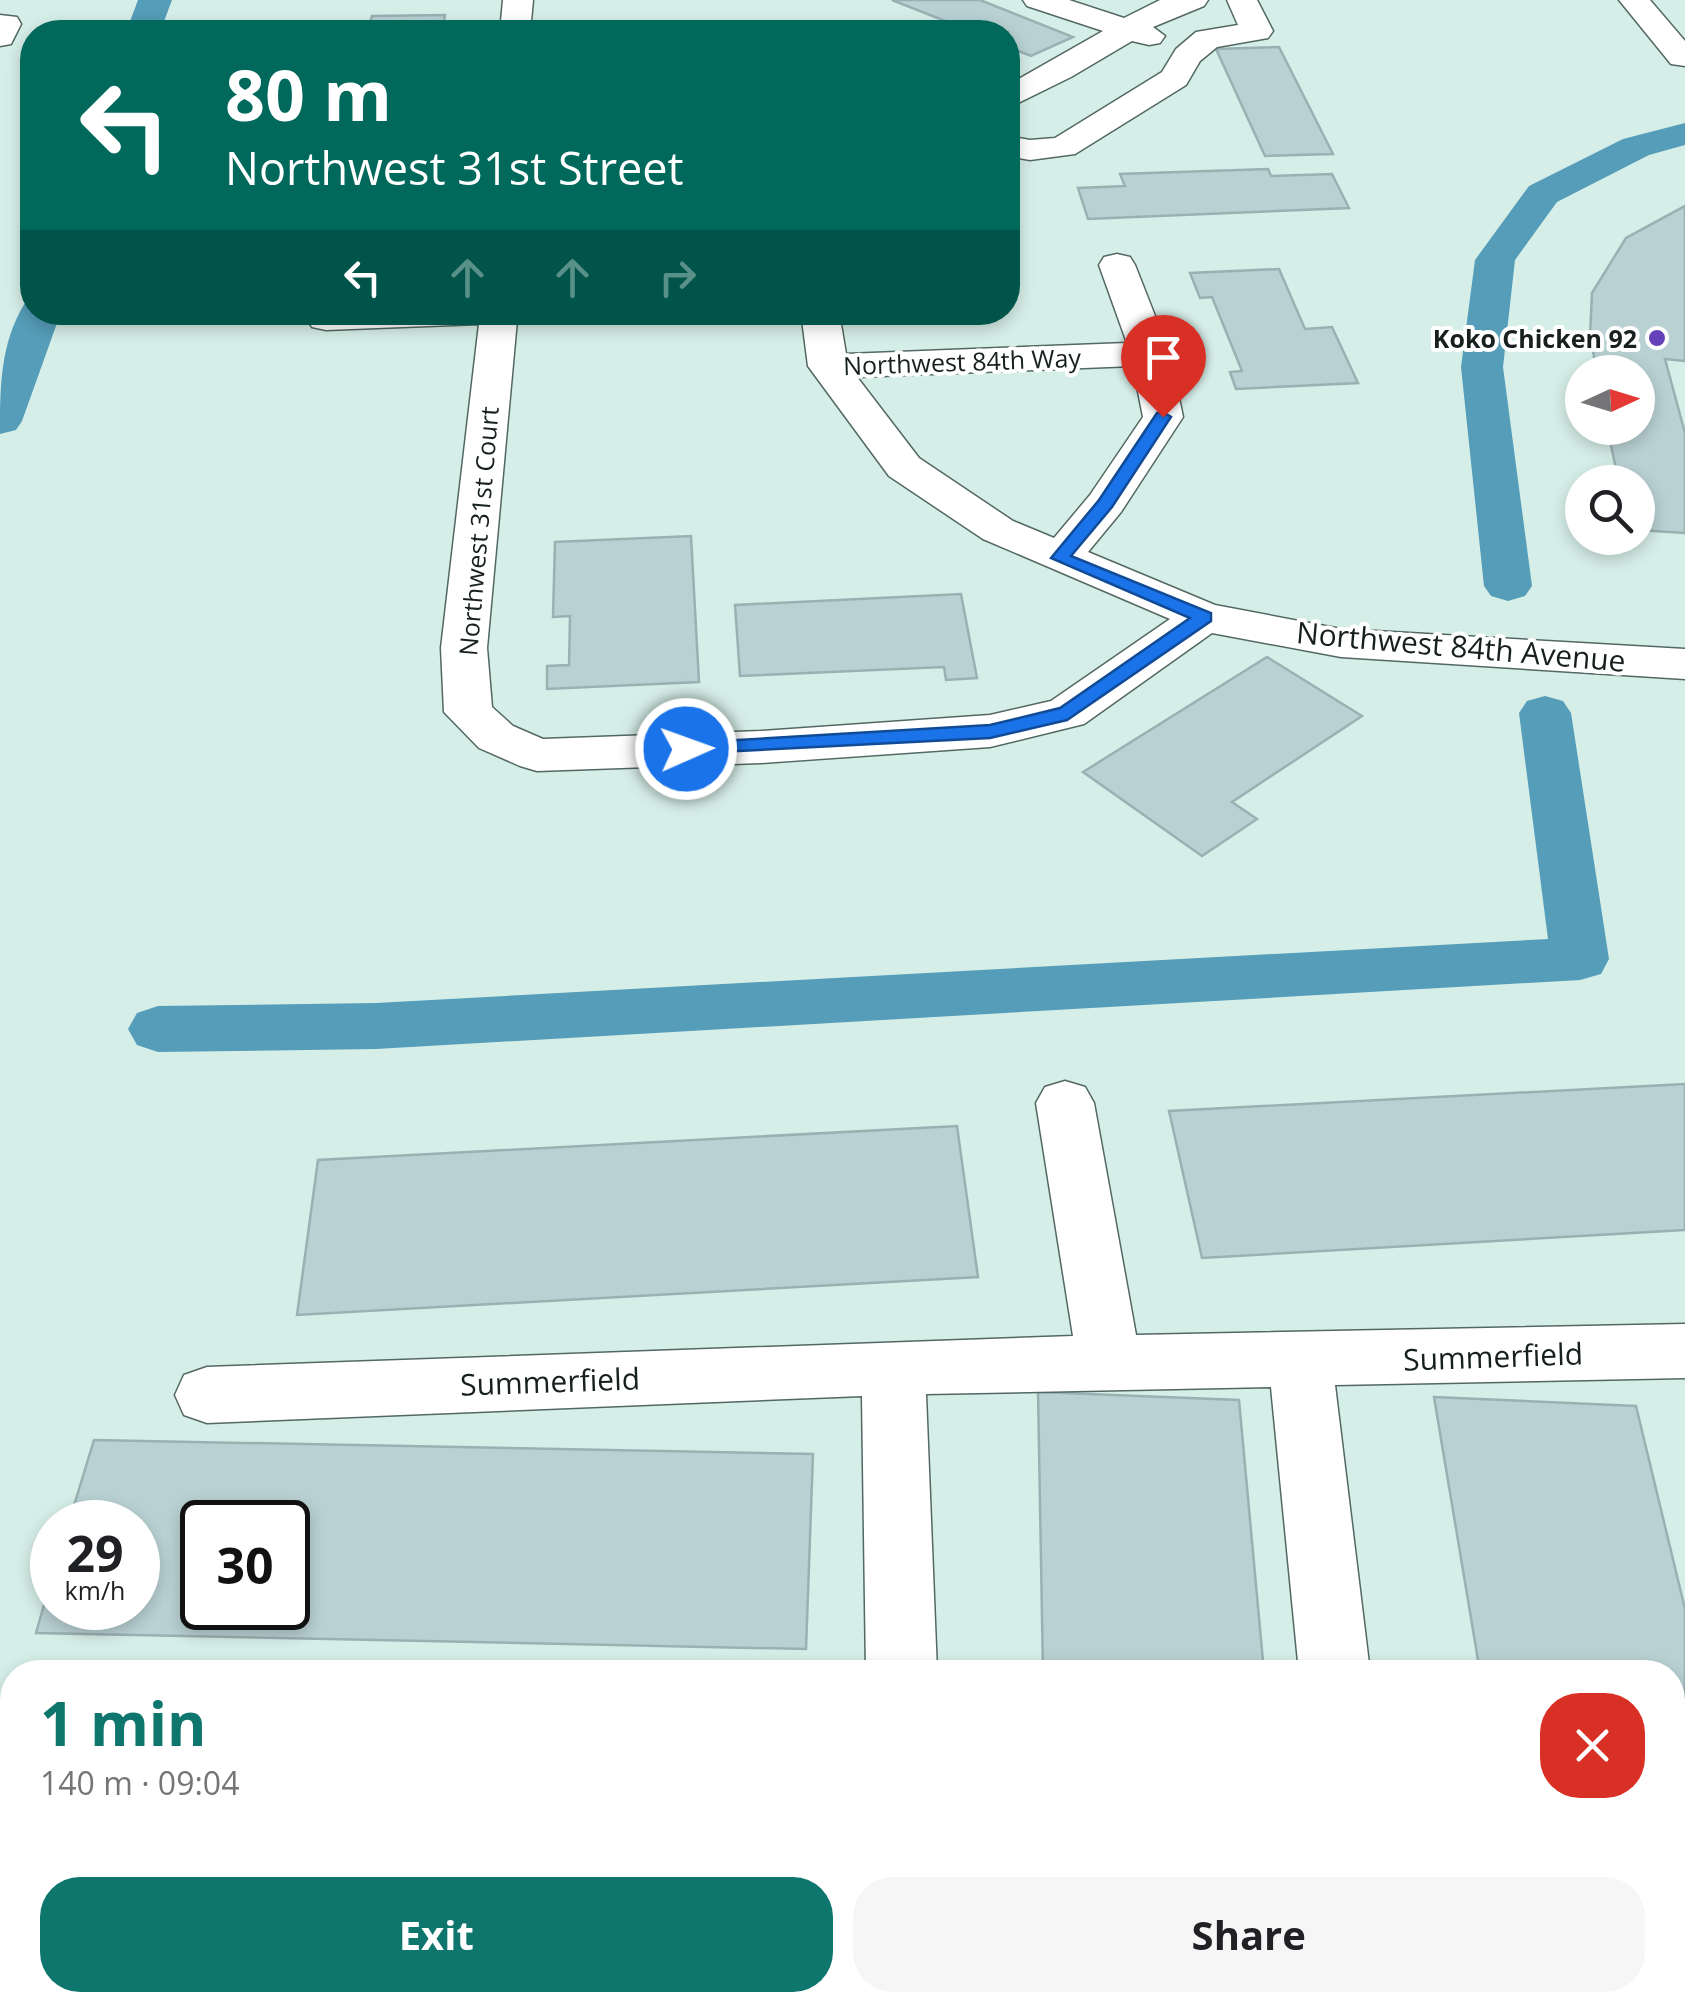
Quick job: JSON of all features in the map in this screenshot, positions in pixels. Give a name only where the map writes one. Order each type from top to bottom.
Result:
[{"type":"street","points":[[1038,0],[1126,31],[1198,46]]},
{"type":"street","points":[[1020,91],[1126,31],[1138,20],[1172,4],[1193,0]]},
{"type":"street","points":[[1020,148],[1063,147],[1175,78],[1187,56],[1207,39],[1257,31],[1242,0]]},
{"type":"street","points":[[1634,0],[1682,57]]},
{"type":"street","points":[[0,24],[6,24],[0,37]]},
{"type":"street","points":[[1060,558],[1106,503],[1163,417],[1150,354],[1117,265]]},
{"type":"street","name":"Northwest 31st Court","points":[[501,325],[464,648],[468,712],[496,737],[537,754],[760,747],[990,731],[1067,713],[1204,617]]},
{"type":"street","name":"Northwest 84th Way","points":[[822,325],[828,366],[1150,354]]},
{"type":"street","name":"Northwest 84th Avenue","points":[[828,366],[904,467],[998,530],[1204,617],[1341,643],[1685,664]]},
{"type":"street","points":[[1064,1102],[1108,1364]]},
{"type":"street","name":"Summerfield","points":[[208,1394],[894,1367],[1685,1350]]},
{"type":"street","points":[[1300,1361],[1334,1660]]},
{"type":"street","points":[[894,1367],[902,1660]]},
{"type":"building","points":[[892,0],[980,0],[1073,37],[1031,56],[1020,52],[1020,20],[943,20]]},
{"type":"building","points":[[445,15],[444,20],[371,20],[372,16]]},
{"type":"building","points":[[1279,47],[1333,154],[1265,156],[1216,49]]},
{"type":"building","points":[[1268,169],[1271,176],[1332,174],[1349,208],[1088,219],[1078,188],[1125,186],[1120,174]]},
{"type":"building","points":[[1685,206],[1685,361],[1665,359],[1685,433],[1685,533],[1655,531],[1655,465],[1615,465],[1611,445],[1655,445],[1655,355],[1594,355],[1590,336],[1592,293],[1626,238]]},
{"type":"building","points":[[1279,269],[1305,329],[1332,327],[1358,383],[1236,389],[1230,372],[1242,371],[1212,297],[1200,298],[1190,273]]},
{"type":"building","points":[[691,536],[699,682],[547,689],[547,666],[569,665],[570,616],[553,617],[555,542]]},
{"type":"building","points":[[961,594],[977,678],[946,680],[944,667],[740,676],[735,605]]},
{"type":"building","points":[[1267,657],[1362,716],[1232,802],[1257,819],[1202,856],[1083,772]]},
{"type":"building","points":[[1685,1084],[1685,1230],[1202,1258],[1169,1111]]},
{"type":"building","points":[[957,1126],[978,1277],[297,1315],[318,1160]]},
{"type":"building","points":[[1038,1392],[1239,1400],[1263,1660],[1043,1660]]},
{"type":"building","points":[[1434,1397],[1636,1406],[1685,1609],[1685,1660],[1478,1660]]},
{"type":"building","points":[[94,1440],[813,1454],[806,1649],[36,1633],[160,1630],[160,1500],[76,1500]]},
{"type":"waterway","points":[[148,20],[155,0]]},
{"type":"waterway","points":[[1508,586],[1482,367],[1495,260],[1543,194],[1636,147],[1685,134]]},
{"type":"waterway","points":[[0,421],[35,325]]},
{"type":"waterway","points":[[158,1029],[376,1026],[1580,959],[1545,713]]},
{"type":"place","name":"Koko Chicken 92","points":[[1657,338]]},
{"type":"route","points":[[686,749],[990,731],[1067,713],[1204,617],[1060,558],[1106,503],[1163,417]]}]
